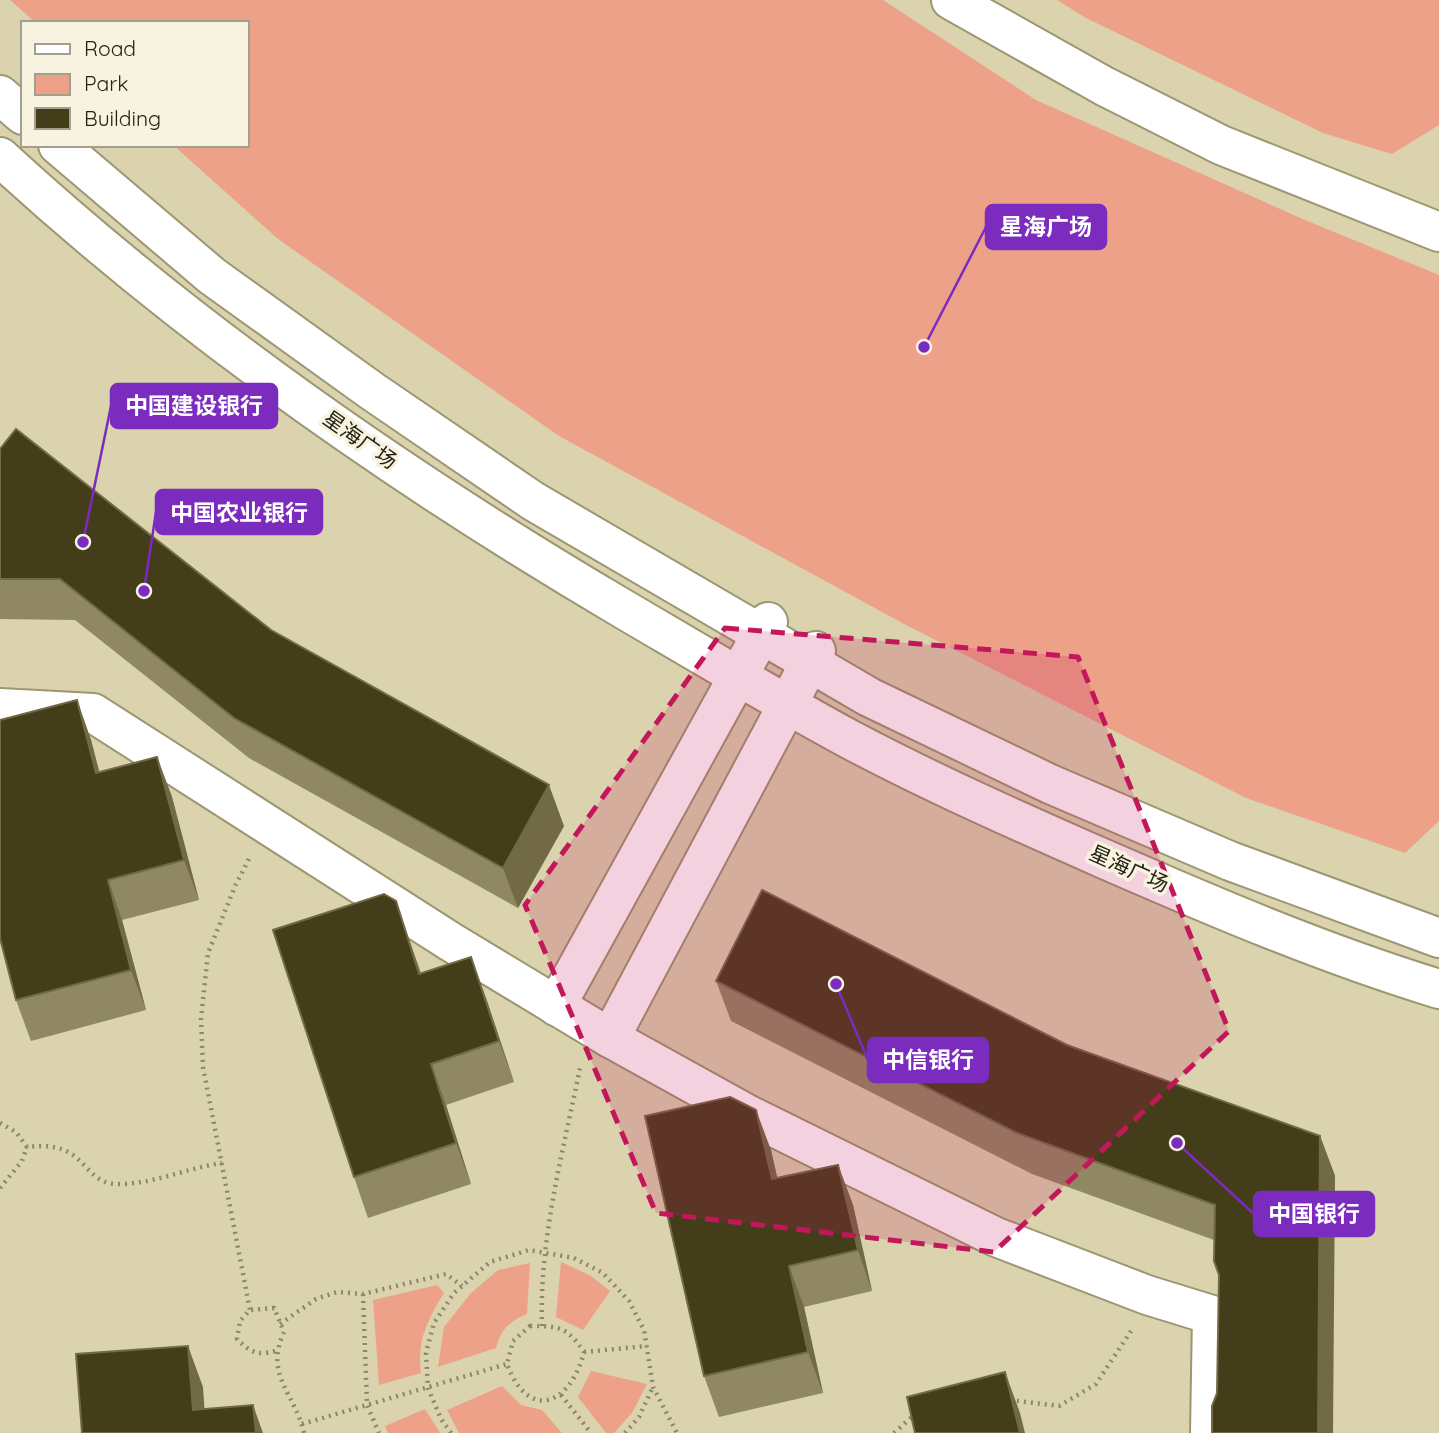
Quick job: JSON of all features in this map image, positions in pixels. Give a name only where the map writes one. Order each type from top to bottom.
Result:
[{"type":"main road","points":[[951,0],[1104,86],[1221,145],[1439,232]]},
{"type":"main road","points":[[0,95],[21,113]]},
{"type":"main road","points":[[60,147],[212,276],[372,391],[533,501],[764,628],[813,657],[869,697],[1063,789],[1230,861],[1439,938]]},
{"type":"main road","name":"星海广场","points":[[0,158],[185,313],[346,432],[511,543],[738,676],[853,741],[1196,899],[1439,989]]},
{"type":"main road","points":[[585,1023],[738,676],[764,628]]},
{"type":"main road","points":[[585,1023],[788,704],[813,657]]},
{"type":"main road","points":[[0,708],[93,713],[268,826],[585,1023],[749,1115],[996,1237],[1147,1295],[1212,1315],[1210,1433]]},
{"type":"path","points":[[250,1310],[203,1067],[201,1019],[208,953],[236,884],[268,826]]},
{"type":"path","points":[[542,1326],[546,1251],[585,1023]]},
{"type":"path","points":[[0,1123],[16,1132],[27,1147]]},
{"type":"path","points":[[27,1147],[49,1144],[62,1147],[94,1175],[114,1184],[166,1177],[187,1168],[222,1163]]},
{"type":"path","points":[[0,1188],[22,1161],[27,1147]]},
{"type":"path","points":[[451,1433],[441,1419],[428,1388],[425,1353],[434,1323],[462,1286],[490,1262],[529,1250],[574,1258],[603,1273],[629,1301],[644,1330],[653,1387],[677,1433]]},
{"type":"path","points":[[280,1324],[316,1299],[337,1292],[363,1294],[446,1274],[462,1286]]},
{"type":"path","points":[[363,1294],[368,1405],[379,1433]]},
{"type":"path","points":[[999,1397],[1024,1403],[1059,1406],[1096,1384],[1126,1342],[1147,1295]]},
{"type":"path","points":[[275,1351],[261,1355],[250,1351],[237,1339],[240,1321],[250,1310],[274,1308],[284,1332],[275,1351],[288,1397],[304,1433]]},
{"type":"path","points":[[530,1326],[542,1326],[553,1326],[571,1333],[584,1352],[578,1376],[560,1395],[553,1399],[538,1400],[523,1393],[507,1364],[513,1341],[530,1326]]},
{"type":"path","points":[[584,1352],[647,1346]]},
{"type":"path","points":[[302,1424],[507,1364]]},
{"type":"path","points":[[625,1433],[639,1417],[653,1387]]},
{"type":"path","points":[[560,1395],[590,1433]]},
{"type":"path","points":[[894,1433],[914,1415],[925,1410]]},
{"type":"highlighted area","points":[[725,628],[1078,657],[1229,1031],[994,1252],[656,1213],[525,905]]},
{"type":"green space","points":[[10,0],[883,0],[1036,100],[1305,220],[1439,275],[1439,821],[1405,853],[1246,798],[906,625],[559,436],[278,239],[175,147],[248,147],[248,21],[34,21]]},
{"type":"green space","points":[[1057,0],[1439,0],[1439,125],[1392,154],[1323,133],[1086,18]]},
{"type":"green space","points":[[561,1262],[591,1276],[610,1291],[583,1330],[556,1317]]},
{"type":"green space","points":[[530,1263],[527,1314],[507,1327],[496,1348],[438,1367],[444,1327],[471,1293],[498,1270]]},
{"type":"green space","points":[[437,1285],[444,1293],[422,1341],[421,1373],[379,1385],[373,1300]]},
{"type":"green space","points":[[591,1371],[647,1384],[632,1413],[614,1433],[606,1433],[578,1397]]},
{"type":"green space","points":[[502,1386],[521,1405],[542,1410],[562,1433],[459,1433],[447,1410]]},
{"type":"green space","points":[[425,1409],[440,1433],[388,1433],[385,1426]]},
{"type":"building","points":[[16,429],[271,630],[549,785],[503,868],[234,718],[60,579],[0,579],[0,449]]},
{"type":"building","points":[[77,700],[96,773],[157,757],[184,860],[108,880],[131,970],[16,1000],[0,938],[0,720]]},
{"type":"building","points":[[762,890],[1067,1045],[1320,1136],[1318,1433],[1212,1433],[1212,1406],[1217,1393],[1219,1275],[1214,1261],[1215,1205],[1017,1133],[716,981]]},
{"type":"building","points":[[384,894],[396,901],[419,974],[471,957],[499,1041],[431,1064],[456,1143],[354,1177],[273,930]]},
{"type":"building","points":[[730,1097],[756,1110],[772,1179],[838,1165],[858,1250],[789,1266],[808,1352],[704,1376],[645,1116]]},
{"type":"building","points":[[188,1346],[193,1410],[253,1405],[256,1433],[82,1433],[76,1354]]},
{"type":"building","points":[[1005,1372],[1020,1433],[915,1433],[907,1397]]},
{"type":"place","name":"星海广场","points":[[924,347]]},
{"type":"place","name":"中国建设银行","points":[[83,542]]},
{"type":"place","name":"中国农业银行","points":[[144,591]]},
{"type":"place","name":"中信银行","points":[[836,984]]},
{"type":"place","name":"中国银行","points":[[1177,1143]]}]
